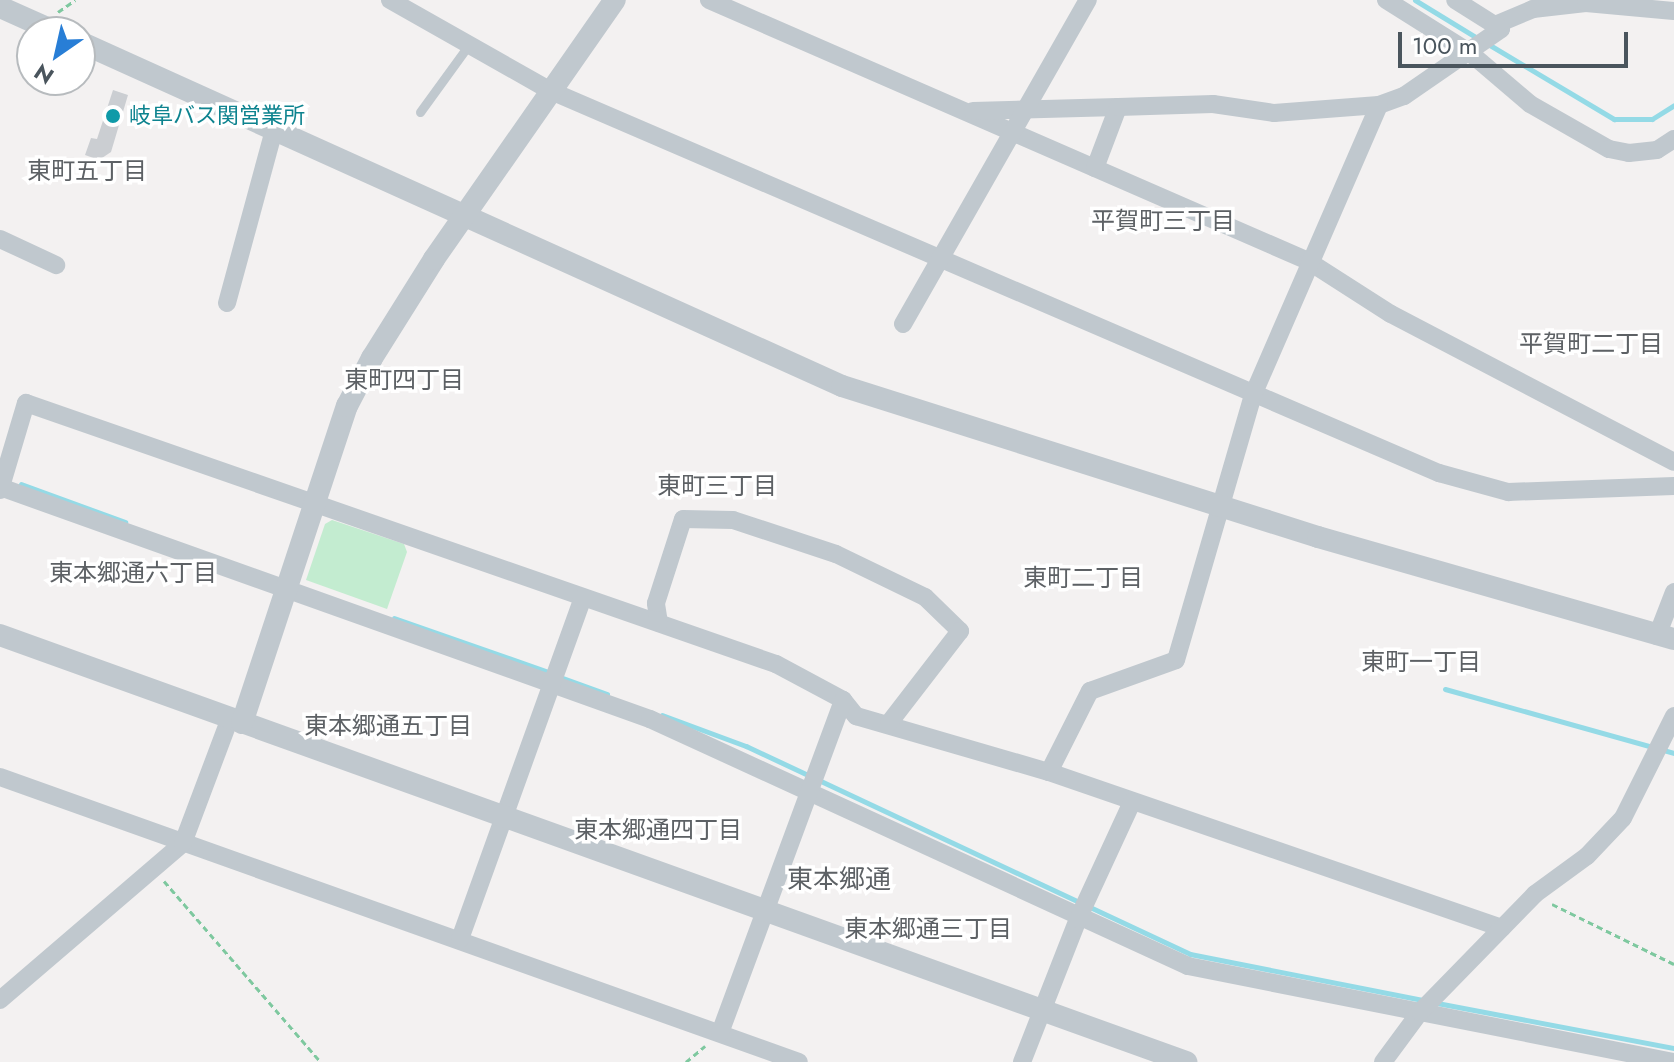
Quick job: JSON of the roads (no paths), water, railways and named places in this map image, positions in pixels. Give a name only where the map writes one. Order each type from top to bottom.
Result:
[{"type":"street","points":[[390,0],[551,91],[716,159],[938,261],[977,273],[1439,473],[1508,492],[1674,486]]},
{"type":"street","points":[[0,1000],[183,843],[236,720],[286,590],[347,406],[372,358],[465,215],[615,0]]},
{"type":"street","points":[[709,0],[1308,261],[1391,314],[1674,462]]},
{"type":"street","points":[[903,324],[1088,0]]},
{"type":"street","points":[[1386,0],[1469,52],[1530,104],[1609,149],[1657,150],[1674,139]]},
{"type":"street","points":[[968,111],[1028,106],[1213,104],[1274,113],[1379,105],[1440,74],[1501,29],[1455,0]]},
{"type":"street","points":[[1495,25],[1533,9],[1604,3],[1673,9]]},
{"type":"street","points":[[0,7],[20,16]]},
{"type":"street","points":[[96,49],[842,386],[1221,506],[1666,637],[1674,592]]},
{"type":"street","points":[[1049,772],[1090,691],[1176,660],[1253,395],[1308,261],[1379,105]]},
{"type":"street","points":[[1095,168],[1118,107]]},
{"type":"street","points":[[227,303],[274,130]]},
{"type":"street","points":[[0,239],[56,265]]},
{"type":"street","points":[[1502,928],[1049,772],[890,722],[856,716],[843,700],[776,664],[314,506],[26,403],[0,488],[650,719],[1078,919],[1188,966],[1421,1011],[1632,1058],[1674,1062]]},
{"type":"street","points":[[659,623],[656,603],[683,519],[733,520],[836,554],[925,597],[960,631],[890,722]]},
{"type":"street","points":[[460,939],[583,598]]},
{"type":"street","points":[[0,635],[1186,1062]]},
{"type":"street","points":[[720,1033],[843,700]]},
{"type":"street","points":[[1383,1062],[1421,1011],[1502,928],[1537,893],[1587,856],[1623,818],[1674,716]]},
{"type":"street","points":[[0,777],[799,1062]]},
{"type":"street","points":[[1022,1062],[1078,919],[1132,802]]},
{"type":"lane","points":[[420,112],[468,46]]},
{"type":"waterway","points":[[1415,0],[1479,39]]},
{"type":"waterway","points":[[1488,44],[1614,119],[1652,119],[1674,105]]},
{"type":"waterway","points":[[21,484],[125,522]]},
{"type":"waterway","points":[[394,618],[551,673]]},
{"type":"waterway","points":[[560,677],[607,694]]},
{"type":"waterway","points":[[1445,689],[1674,753]]},
{"type":"waterway","points":[[662,715],[746,746],[1190,954],[1423,1000]]},
{"type":"waterway","points":[[1437,1003],[1674,1048]]},
{"type":"place","name":"岐阜バス関営業所","points":[[113,116]]},
{"type":"district","name":"東町五丁目","points":[[87,171]]},
{"type":"district","name":"平賀町三丁目","points":[[1163,221]]},
{"type":"district","name":"平賀町二丁目","points":[[1591,344]]},
{"type":"district","name":"東町四丁目","points":[[404,380]]},
{"type":"district","name":"東町三丁目","points":[[717,486]]},
{"type":"district","name":"東本郷通六丁目","points":[[133,573]]},
{"type":"district","name":"東町二丁目","points":[[1083,578]]},
{"type":"district","name":"東町一丁目","points":[[1421,662]]},
{"type":"district","name":"東本郷通五丁目","points":[[388,726]]},
{"type":"district","name":"東本郷通四丁目","points":[[658,830]]},
{"type":"district","name":"東本郷通","points":[[839,880]]},
{"type":"district","name":"東本郷通三丁目","points":[[928,929]]}]
